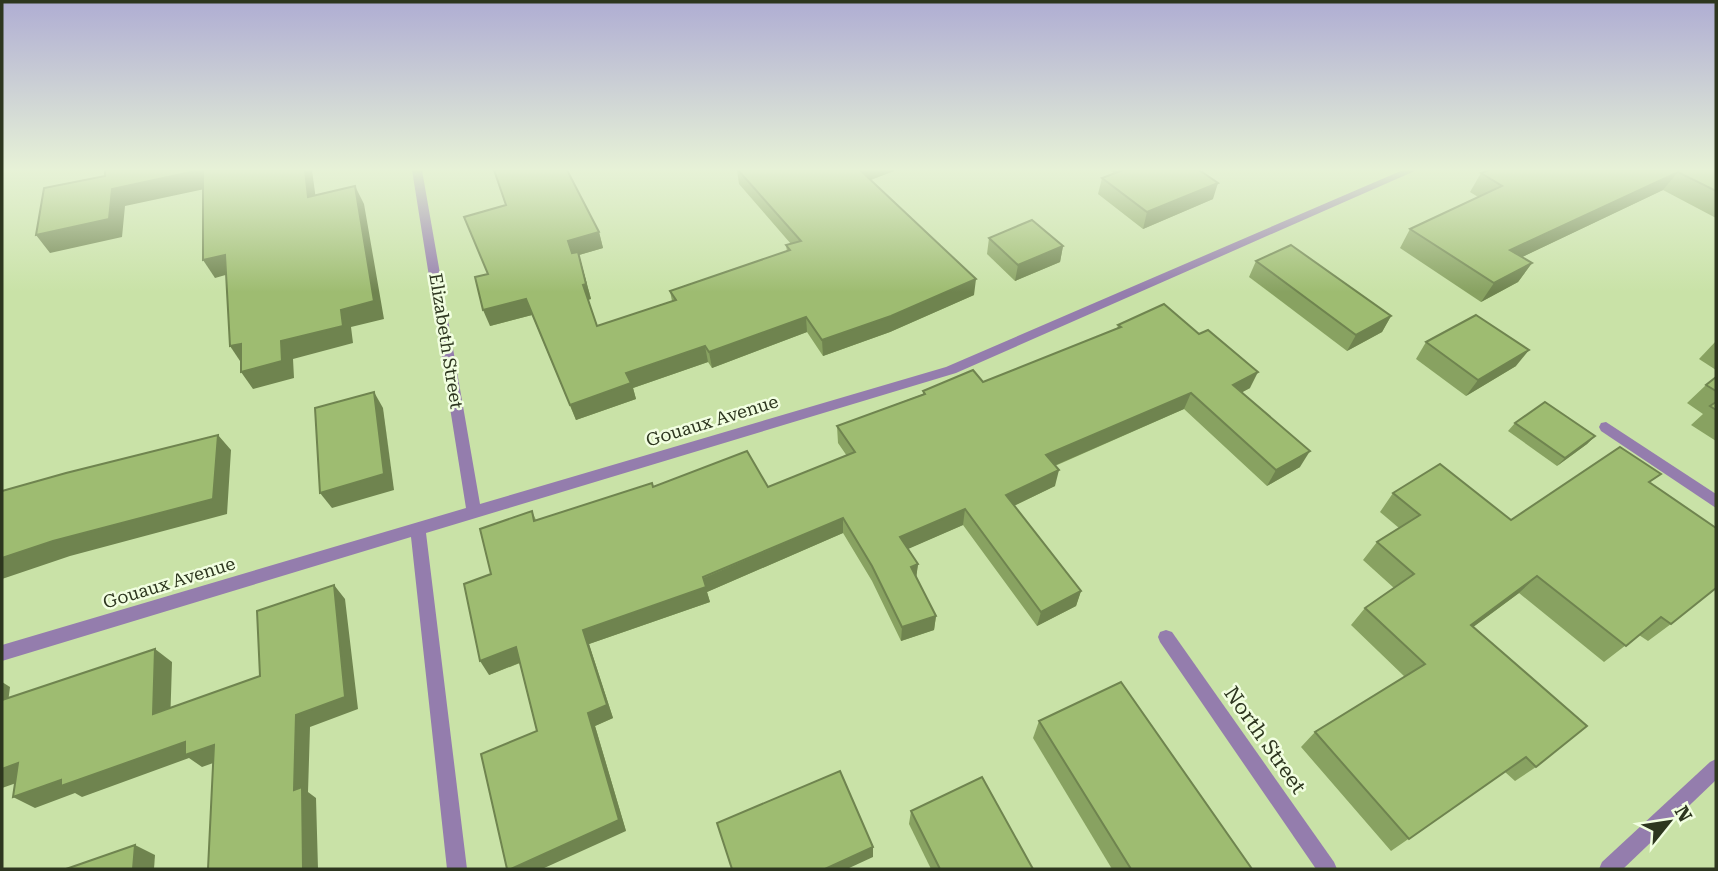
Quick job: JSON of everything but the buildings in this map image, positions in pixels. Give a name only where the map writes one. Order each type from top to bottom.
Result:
[{"type":"street","name":"Elizabeth Street","points":[[424,211],[474,512]]},
{"type":"street","name":"Gouaux Avenue","points":[[2,653],[951,370],[1318,211]]},
{"type":"street","points":[[1606,427],[1716,502]]},
{"type":"street","points":[[418,529],[457,869]]},
{"type":"street","name":"North Street","points":[[1166,637],[1327,869]]},
{"type":"street","points":[[1609,869],[1716,768]]}]
